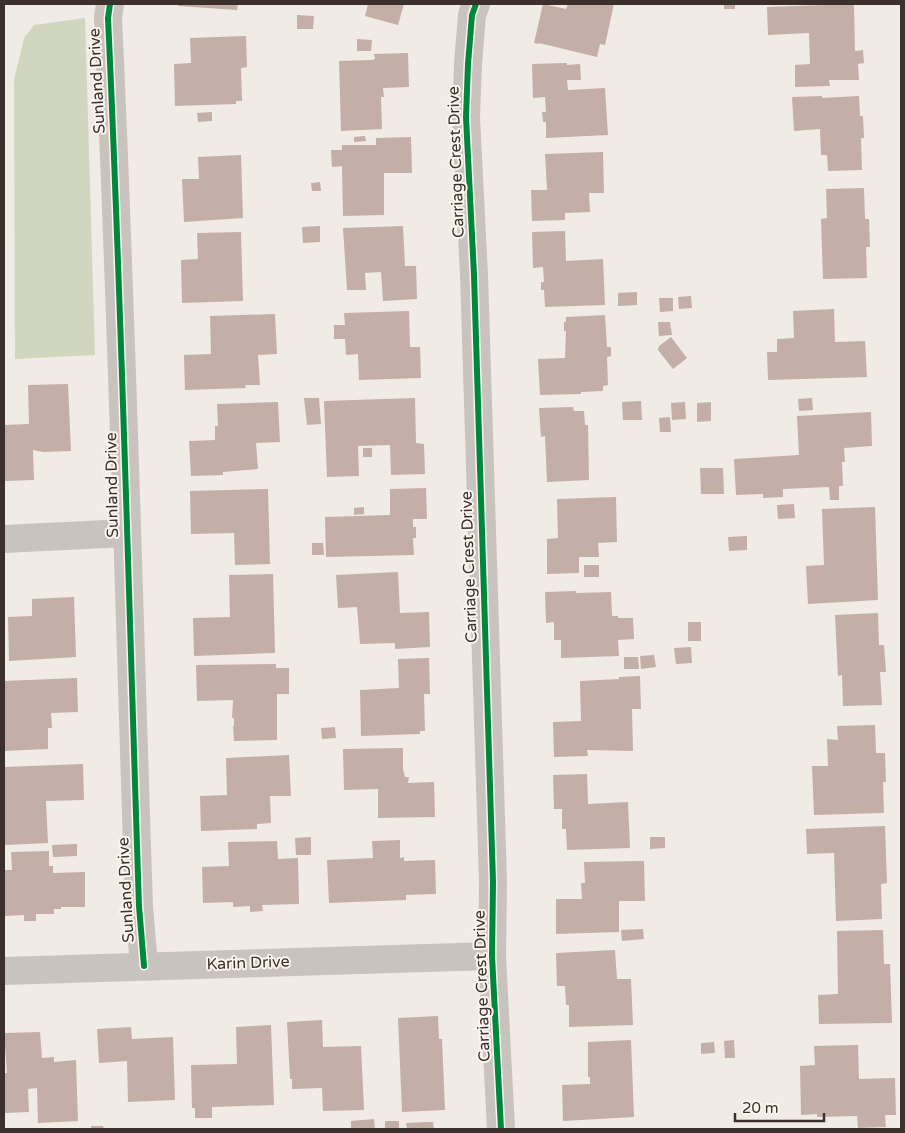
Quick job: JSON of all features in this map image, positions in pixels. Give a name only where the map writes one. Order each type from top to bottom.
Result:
[{"type":"street","name":"Sunland Drive","points":[[110,4],[108,18],[123,371],[126,533],[139,906],[144,966]]},
{"type":"street","name":"Carriage Crest Drive","points":[[476,4],[472,15],[466,116],[474,275],[493,882],[492,956],[501,1129]]},
{"type":"street","points":[[4,539],[126,533]]},
{"type":"street","name":"Karin Drive","points":[[4,971],[492,956]]},
{"type":"green space","points":[[85,18],[95,355],[15,359],[14,80],[24,38],[34,25]]},
{"type":"building","points":[[178,4],[238,4],[237,10],[178,6]]},
{"type":"building","points":[[368,4],[404,4],[398,25],[365,16]]},
{"type":"building","points":[[543,4],[566,9],[568,4],[614,4],[605,45],[600,44],[597,57],[534,43]]},
{"type":"building","points":[[724,4],[735,4],[735,9],[724,9]]},
{"type":"building","points":[[854,4],[855,51],[863,50],[864,63],[858,64],[859,80],[829,80],[830,86],[795,87],[795,65],[810,64],[809,33],[768,35],[767,7]]},
{"type":"building","points":[[297,15],[314,16],[313,29],[297,29]]},
{"type":"building","points":[[246,36],[247,67],[241,68],[242,101],[236,101],[236,104],[175,106],[174,64],[191,63],[190,38]]},
{"type":"building","points":[[357,39],[372,40],[371,51],[357,51]]},
{"type":"building","points":[[408,53],[409,87],[383,88],[384,97],[381,97],[382,129],[341,131],[339,61],[372,60],[375,59],[374,54]]},
{"type":"building","points":[[567,63],[567,65],[580,64],[581,80],[567,80],[568,90],[605,88],[608,135],[546,138],[546,122],[543,122],[542,112],[546,112],[545,97],[533,98],[532,64]]},
{"type":"building","points":[[822,96],[822,98],[859,96],[860,116],[863,116],[864,138],[861,138],[862,170],[828,171],[827,155],[821,155],[820,129],[794,131],[792,97]]},
{"type":"building","points":[[212,112],[212,121],[198,122],[197,113]]},
{"type":"building","points":[[365,136],[366,141],[354,142],[354,137]]},
{"type":"building","points":[[411,137],[412,173],[384,173],[384,215],[343,216],[342,166],[332,167],[331,150],[342,150],[342,145],[376,145],[376,138]]},
{"type":"building","points":[[603,152],[604,193],[589,193],[590,212],[565,213],[565,220],[532,221],[531,190],[547,190],[545,154]]},
{"type":"building","points":[[241,155],[243,218],[184,222],[182,179],[199,179],[198,157]]},
{"type":"building","points":[[320,182],[321,191],[312,191],[311,183]]},
{"type":"building","points":[[864,188],[865,219],[869,219],[870,247],[866,247],[867,278],[823,279],[821,219],[827,218],[826,189]]},
{"type":"building","points":[[320,226],[320,242],[303,243],[302,227]]},
{"type":"building","points":[[403,226],[405,266],[416,266],[417,299],[383,301],[381,272],[365,273],[366,290],[347,290],[343,228]]},
{"type":"building","points":[[565,231],[566,261],[603,259],[605,305],[545,307],[544,290],[541,290],[541,282],[544,282],[543,267],[533,268],[532,232]]},
{"type":"building","points":[[241,232],[243,301],[182,303],[181,260],[198,259],[197,233]]},
{"type":"building","points":[[637,292],[637,305],[618,306],[618,293]]},
{"type":"building","points":[[691,296],[692,308],[679,309],[678,297]]},
{"type":"building","points":[[659,298],[673,298],[673,311],[660,312]]},
{"type":"building","points":[[834,309],[835,342],[865,341],[867,377],[768,380],[767,352],[777,352],[777,339],[794,338],[793,311]]},
{"type":"building","points":[[409,311],[410,347],[420,347],[421,378],[359,380],[358,354],[346,355],[345,339],[334,339],[334,325],[345,325],[344,313]]},
{"type":"building","points":[[275,314],[277,354],[258,355],[260,385],[245,385],[246,388],[185,390],[184,355],[211,354],[210,316]]},
{"type":"building","points":[[605,315],[607,347],[611,347],[611,356],[607,357],[608,385],[603,386],[603,391],[581,392],[581,394],[540,395],[538,359],[565,358],[566,331],[564,331],[564,322],[566,322],[566,317]]},
{"type":"building","points":[[658,322],[670,322],[672,335],[659,336]]},
{"type":"building","points":[[671,337],[687,358],[673,369],[658,350],[659,346]]},
{"type":"building","points":[[68,384],[71,451],[43,452],[33,450],[34,480],[4,481],[4,425],[29,424],[28,385]]},
{"type":"building","points":[[304,398],[319,398],[321,424],[307,425]]},
{"type":"building","points":[[415,398],[416,443],[424,444],[425,474],[391,475],[390,445],[358,446],[359,476],[327,477],[324,401]]},
{"type":"building","points":[[812,398],[813,410],[799,411],[798,399]]},
{"type":"building","points":[[641,401],[642,420],[623,420],[622,402]]},
{"type":"building","points":[[278,402],[280,442],[256,443],[258,469],[223,472],[223,475],[191,476],[189,441],[215,440],[215,426],[218,426],[217,404]]},
{"type":"building","points":[[685,402],[686,419],[672,420],[671,403]]},
{"type":"building","points":[[711,402],[711,421],[697,422],[697,403]]},
{"type":"building","points":[[573,407],[574,411],[584,411],[585,425],[588,425],[589,480],[547,482],[545,436],[541,437],[539,408]]},
{"type":"building","points":[[871,412],[872,446],[844,448],[845,462],[842,462],[843,486],[839,486],[839,500],[830,500],[829,487],[783,489],[783,497],[763,498],[763,494],[736,495],[734,459],[799,455],[797,416]]},
{"type":"building","points":[[670,417],[671,432],[660,432],[659,418]]},
{"type":"building","points":[[363,448],[372,448],[372,457],[363,457]]},
{"type":"building","points":[[700,468],[723,468],[724,494],[701,494]]},
{"type":"building","points":[[426,488],[427,519],[413,519],[413,527],[416,527],[416,538],[413,538],[414,555],[326,557],[325,517],[390,515],[390,489]]},
{"type":"building","points":[[268,489],[270,564],[235,565],[234,533],[191,534],[190,491]]},
{"type":"building","points":[[616,497],[617,542],[598,543],[599,557],[579,557],[579,573],[547,574],[547,539],[558,538],[557,499]]},
{"type":"building","points":[[794,504],[795,518],[778,519],[777,505]]},
{"type":"building","points":[[364,507],[364,514],[354,515],[354,508]]},
{"type":"building","points":[[875,507],[878,600],[808,604],[806,566],[824,565],[822,509]]},
{"type":"building","points":[[747,536],[747,550],[729,551],[728,537]]},
{"type":"building","points":[[312,543],[323,543],[324,555],[312,555]]},
{"type":"building","points":[[584,565],[599,565],[599,577],[584,577]]},
{"type":"building","points":[[398,572],[400,613],[429,612],[430,647],[395,649],[395,643],[360,644],[357,607],[338,608],[336,575]]},
{"type":"building","points":[[273,574],[275,653],[194,656],[193,618],[230,617],[229,575]]},
{"type":"building","points":[[576,591],[576,593],[611,592],[612,616],[633,618],[634,639],[618,640],[619,656],[561,658],[561,640],[554,640],[554,622],[546,623],[545,592]]},
{"type":"building","points":[[74,597],[76,657],[9,661],[8,617],[32,616],[32,599]]},
{"type":"building","points":[[878,613],[879,645],[884,645],[886,672],[880,672],[882,705],[843,706],[842,675],[838,676],[835,615]]},
{"type":"building","points":[[688,622],[701,622],[701,641],[688,641]]},
{"type":"building","points":[[691,647],[692,663],[676,664],[674,648]]},
{"type":"building","points":[[654,655],[656,667],[641,669],[640,656]]},
{"type":"building","points":[[624,657],[638,657],[639,669],[624,669]]},
{"type":"building","points":[[429,658],[430,694],[424,694],[425,731],[420,731],[420,734],[361,736],[360,690],[399,688],[398,659]]},
{"type":"building","points":[[276,664],[276,668],[289,668],[289,694],[277,694],[277,740],[234,741],[233,700],[197,701],[196,665]]},
{"type":"building","points":[[640,676],[641,709],[632,709],[633,751],[587,750],[588,756],[554,757],[553,722],[581,721],[580,681]]},
{"type":"building","points":[[77,678],[78,712],[51,713],[52,728],[48,728],[48,749],[4,751],[4,681]]},
{"type":"building","points":[[875,725],[876,753],[885,753],[886,782],[883,782],[884,813],[814,815],[812,766],[828,766],[827,739],[838,740],[837,726]]},
{"type":"building","points":[[335,727],[336,738],[322,739],[321,728]]},
{"type":"building","points":[[403,748],[403,769],[405,777],[409,777],[408,783],[434,782],[435,817],[378,818],[378,789],[344,790],[343,749]]},
{"type":"building","points":[[289,755],[291,796],[270,796],[271,823],[257,824],[257,829],[201,831],[200,796],[227,795],[226,758]]},
{"type":"building","points":[[83,764],[84,800],[46,801],[48,843],[5,845],[4,767]]},
{"type":"building","points":[[587,774],[588,804],[628,802],[630,848],[567,850],[566,829],[562,829],[562,809],[554,809],[553,775]]},
{"type":"building","points":[[885,826],[887,883],[881,884],[882,919],[836,921],[834,853],[807,854],[806,829]]},
{"type":"building","points":[[311,837],[311,855],[296,855],[295,838]]},
{"type":"building","points":[[650,837],[665,837],[665,848],[650,849]]},
{"type":"building","points":[[400,840],[400,858],[404,857],[404,861],[435,860],[436,894],[406,895],[406,900],[329,903],[327,860],[373,858],[372,841]]},
{"type":"building","points":[[277,841],[278,859],[298,858],[299,904],[262,905],[263,911],[250,912],[250,906],[233,907],[233,902],[203,903],[202,867],[229,866],[228,842]]},
{"type":"building","points":[[77,844],[77,856],[53,857],[52,845]]},
{"type":"building","points":[[49,851],[49,866],[53,866],[53,873],[85,872],[85,907],[61,907],[61,909],[54,909],[54,914],[36,914],[36,921],[24,921],[24,915],[4,916],[4,870],[12,870],[11,852]]},
{"type":"building","points":[[644,861],[645,901],[619,901],[619,932],[556,934],[556,899],[582,899],[581,883],[585,883],[584,862]]},
{"type":"building","points":[[643,929],[644,939],[622,941],[621,930]]},
{"type":"building","points":[[883,930],[884,964],[890,964],[892,1023],[819,1024],[818,995],[838,994],[837,931]]},
{"type":"building","points":[[615,950],[617,979],[631,979],[633,1025],[569,1027],[569,1005],[566,1005],[565,986],[557,986],[556,953]]},
{"type":"building","points":[[438,1016],[439,1039],[442,1039],[445,1110],[402,1112],[398,1018]]},
{"type":"building","points":[[322,1020],[323,1047],[361,1046],[364,1110],[323,1111],[322,1088],[292,1089],[287,1022]]},
{"type":"building","points":[[271,1025],[274,1105],[212,1107],[212,1118],[195,1118],[195,1108],[192,1108],[191,1065],[237,1064],[236,1027]]},
{"type":"building","points":[[131,1027],[132,1039],[173,1037],[175,1100],[128,1102],[127,1061],[99,1063],[97,1029]]},
{"type":"building","points":[[40,1032],[42,1058],[54,1057],[54,1062],[76,1060],[78,1121],[38,1123],[37,1088],[28,1089],[29,1112],[4,1113],[4,1073],[7,1073],[4,1033]]},
{"type":"building","points":[[631,1040],[634,1117],[563,1121],[562,1085],[590,1084],[590,1077],[588,1077],[588,1042]]},
{"type":"building","points":[[734,1040],[735,1058],[725,1058],[724,1041]]},
{"type":"building","points":[[714,1042],[715,1053],[701,1054],[701,1043]]},
{"type":"building","points":[[858,1045],[859,1079],[895,1078],[896,1115],[885,1115],[886,1127],[858,1128],[857,1116],[817,1117],[817,1114],[801,1115],[800,1066],[815,1065],[814,1046]]},
{"type":"building","points":[[374,1119],[375,1129],[351,1129],[351,1121]]},
{"type":"building","points":[[385,1121],[399,1121],[399,1129],[385,1129]]},
{"type":"building","points":[[433,1122],[434,1129],[407,1129],[406,1123]]},
{"type":"building","points":[[91,1126],[103,1126],[104,1129],[91,1129]]},
{"type":"cycle path","points":[[110,4],[108,18],[139,906],[144,966]]},
{"type":"cycle path","points":[[476,4],[472,15],[466,117],[474,275],[493,882],[492,956],[501,1129]]}]
